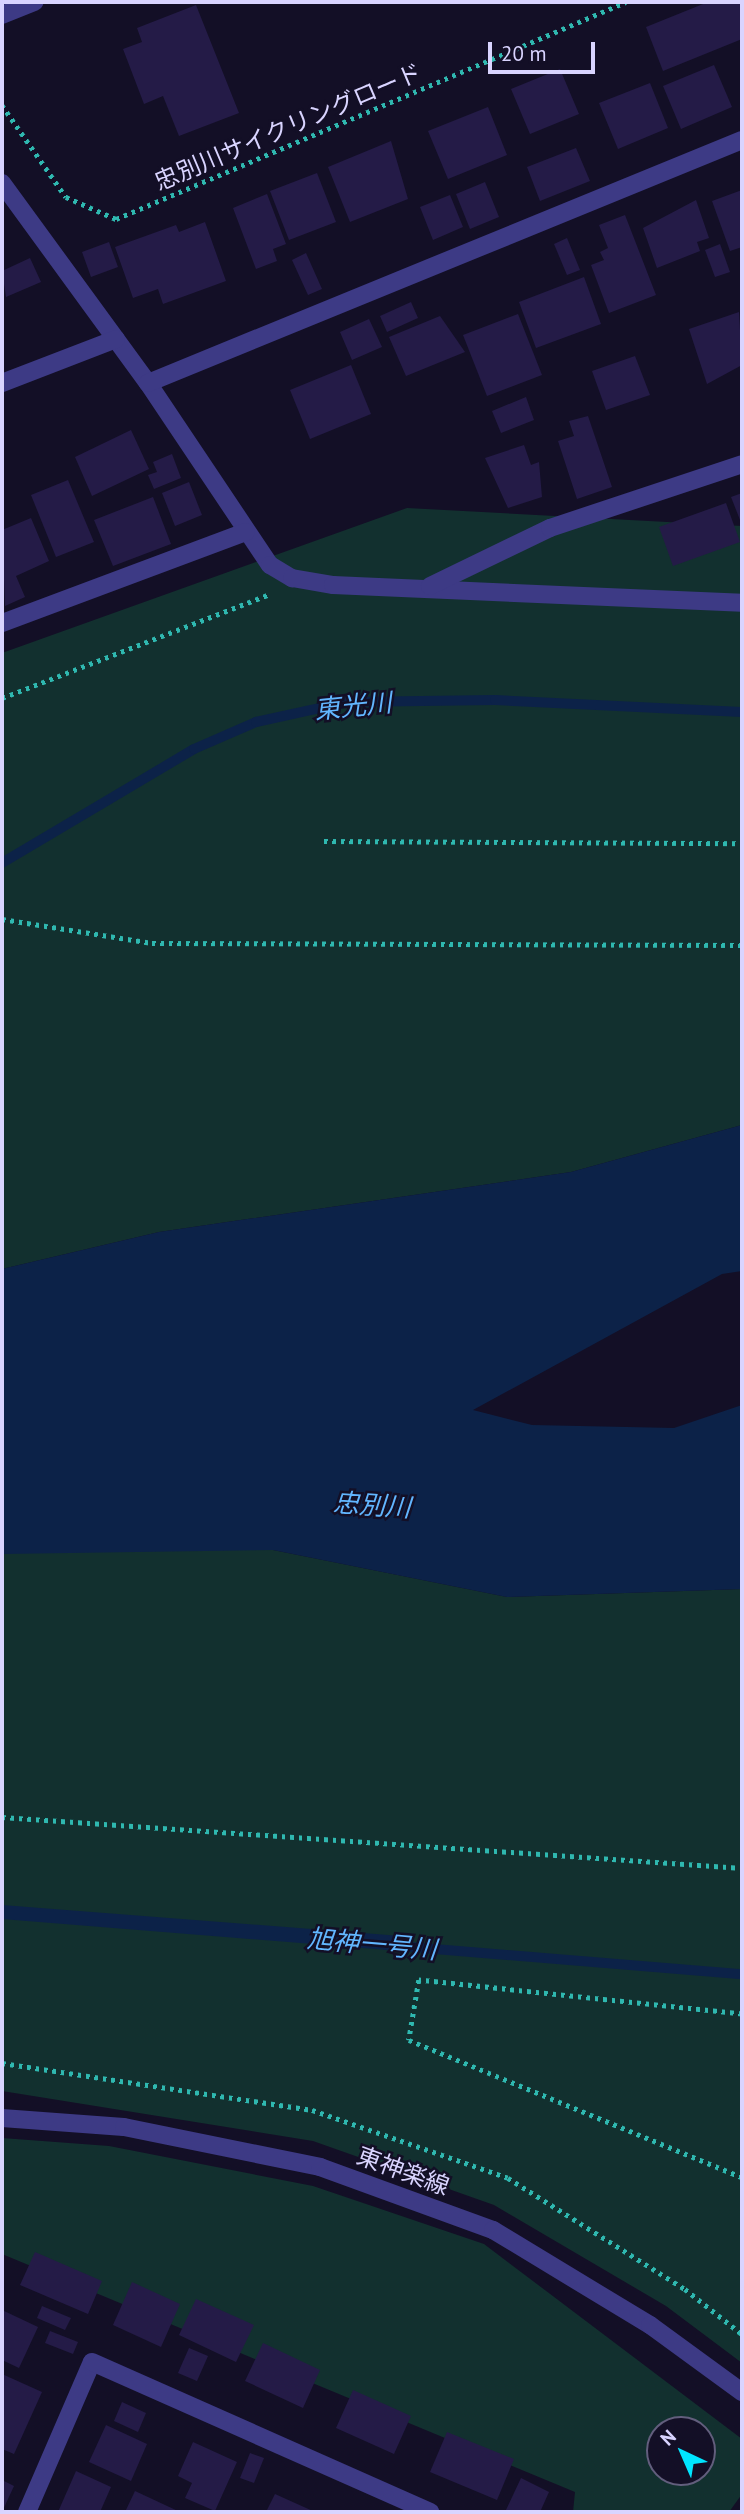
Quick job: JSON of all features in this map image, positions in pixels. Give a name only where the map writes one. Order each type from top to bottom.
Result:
[{"type":"street","points":[[2,15],[34,2]]},
{"type":"street","points":[[148,383],[742,139]]},
{"type":"street","points":[[2,183],[148,383],[246,533],[270,565],[292,578],[425,588],[742,603]]},
{"type":"street","points":[[2,383],[116,339]]},
{"type":"street","points":[[425,588],[550,528],[742,464]]},
{"type":"street","points":[[2,624],[246,533]]},
{"type":"street","name":"東神楽線","points":[[2,2118],[124,2127],[320,2167],[468,2221],[650,2325],[742,2392]]},
{"type":"street","points":[[27,2512],[92,2362],[430,2512]]},
{"type":"path","name":"忠別川サイクリングロード","points":[[2,105],[66,197],[116,219],[626,2]]},
{"type":"path","points":[[2,698],[262,599],[292,578]]},
{"type":"path","points":[[324,841],[742,843]]},
{"type":"path","points":[[2,919],[152,943],[742,945]]},
{"type":"path","points":[[2,1817],[742,1868]]},
{"type":"path","points":[[742,2014],[419,1980],[409,2040],[742,2177]]},
{"type":"green space","points":[[407,508],[742,526],[742,1125],[571,1172],[159,1232],[2,1269],[2,653]]},
{"type":"green space","points":[[56,1548],[273,1550],[507,1597],[742,1589],[742,2363],[666,2306],[494,2205],[313,2141],[2,2091],[2,1554]]},
{"type":"green space","points":[[2,2138],[109,2146],[313,2186],[484,2244],[712,2416],[646,2416],[646,2486],[716,2486],[716,2419],[742,2439],[742,2494],[729,2512],[573,2512],[575,2492],[2,2254]]},
{"type":"water","name":"忠別川","points":[[742,1125],[742,1271],[722,1274],[473,1410],[532,1425],[674,1428],[742,1405],[742,1589],[507,1597],[273,1550],[2,1554],[2,1269],[159,1232],[571,1172]]},
{"type":"water","points":[[2,1905],[401,1936],[400,1951],[2,1919]]},
{"type":"building","points":[[708,2],[741,2],[742,39],[663,71],[646,27]]},
{"type":"building","points":[[196,5],[239,113],[179,136],[163,96],[144,104],[123,49],[142,42],[137,28]]},
{"type":"building","points":[[714,65],[732,107],[681,129],[663,86]]},
{"type":"building","points":[[560,69],[579,114],[530,134],[511,89]]},
{"type":"building","points":[[650,83],[668,128],[618,149],[599,103]]},
{"type":"building","points":[[488,107],[507,155],[448,179],[428,131]]},
{"type":"building","points":[[391,141],[408,199],[350,222],[328,167]]},
{"type":"building","points":[[576,148],[590,181],[540,201],[527,167]]},
{"type":"building","points":[[317,173],[336,222],[289,240],[270,191]]},
{"type":"building","points":[[485,182],[499,217],[470,229],[456,194]]},
{"type":"building","points":[[742,190],[742,247],[730,251],[712,201]]},
{"type":"building","points":[[267,194],[286,244],[273,249],[277,261],[256,269],[233,208]]},
{"type":"building","points":[[450,195],[463,227],[433,240],[420,207]]},
{"type":"building","points":[[696,200],[709,238],[697,242],[700,251],[657,268],[643,228]]},
{"type":"building","points":[[625,215],[656,295],[609,313],[591,265],[604,260],[600,252],[608,248],[599,225]]},
{"type":"building","points":[[205,222],[226,281],[163,304],[158,289],[133,298],[115,247],[176,225],[179,232]]},
{"type":"building","points":[[567,238],[580,270],[567,275],[554,244]]},
{"type":"building","points":[[109,242],[118,267],[91,277],[82,252]]},
{"type":"building","points":[[720,244],[730,272],[715,277],[705,250]]},
{"type":"building","points":[[306,253],[322,289],[308,295],[292,260]]},
{"type":"building","points":[[30,258],[41,282],[6,297],[2,271]]},
{"type":"building","points":[[584,277],[601,324],[536,348],[519,302]]},
{"type":"building","points":[[411,302],[418,318],[387,332],[380,316]]},
{"type":"building","points":[[739,312],[742,365],[707,384],[689,329]]},
{"type":"building","points":[[518,314],[542,375],[487,396],[463,335]]},
{"type":"building","points":[[440,316],[465,352],[406,376],[389,337]]},
{"type":"building","points":[[369,319],[382,347],[352,360],[340,332]]},
{"type":"building","points":[[635,356],[650,395],[606,410],[592,371]]},
{"type":"building","points":[[351,365],[371,414],[310,439],[290,390]]},
{"type":"building","points":[[526,397],[534,420],[501,433],[492,411]]},
{"type":"building","points":[[588,416],[612,487],[577,499],[558,441],[574,436],[569,421]]},
{"type":"building","points":[[131,430],[149,469],[92,496],[75,457]]},
{"type":"building","points":[[524,445],[531,465],[539,462],[542,497],[508,508],[485,458]]},
{"type":"building","points":[[172,454],[181,478],[154,489],[148,475],[157,472],[153,462]]},
{"type":"building","points":[[68,480],[94,542],[56,557],[31,495]]},
{"type":"building","points":[[189,482],[202,515],[175,526],[162,493]]},
{"type":"building","points":[[742,493],[742,525],[731,497]]},
{"type":"building","points":[[153,497],[171,544],[113,566],[94,520]]},
{"type":"building","points":[[726,503],[740,542],[673,566],[659,527]]},
{"type":"building","points":[[31,518],[49,561],[16,576],[25,597],[5,606],[2,530]]},
{"type":"building","points":[[35,2252],[102,2281],[88,2314],[20,2285]]},
{"type":"building","points":[[132,2282],[180,2304],[161,2347],[113,2325]]},
{"type":"building","points":[[196,2299],[254,2325],[236,2362],[179,2335]]},
{"type":"building","points":[[42,2306],[71,2318],[65,2330],[37,2318]]},
{"type":"building","points":[[2,2310],[38,2327],[19,2368],[2,2360]]},
{"type":"building","points":[[50,2331],[78,2342],[73,2354],[45,2343]]},
{"type":"building","points":[[263,2343],[320,2370],[303,2408],[245,2381]]},
{"type":"building","points":[[189,2348],[208,2356],[197,2381],[178,2373]]},
{"type":"building","points":[[2,2374],[42,2392],[14,2454],[2,2449]]},
{"type":"building","points":[[353,2390],[411,2416],[394,2454],[336,2428]]},
{"type":"building","points":[[122,2402],[146,2413],[138,2432],[114,2421]]},
{"type":"building","points":[[106,2425],[147,2444],[131,2481],[89,2462]]},
{"type":"building","points":[[447,2432],[514,2459],[497,2500],[430,2472]]},
{"type":"building","points":[[193,2442],[237,2462],[215,2511],[185,2498],[192,2483],[178,2476]]},
{"type":"building","points":[[250,2453],[264,2458],[254,2483],[240,2478]]},
{"type":"building","points":[[76,2471],[111,2487],[100,2512],[58,2512]]},
{"type":"building","points":[[521,2478],[549,2492],[540,2512],[505,2512]]},
{"type":"building","points":[[2,2480],[14,2486],[2,2512]]},
{"type":"building","points":[[135,2491],[180,2512],[125,2512]]},
{"type":"building","points":[[275,2494],[315,2512],[266,2512]]},
{"type":"waterway","name":"東光川","points":[[2,863],[194,749],[256,722],[348,702],[495,700],[742,712]]},
{"type":"waterway","name":"旭神一号川","points":[[386,1945],[742,1974]]}]
